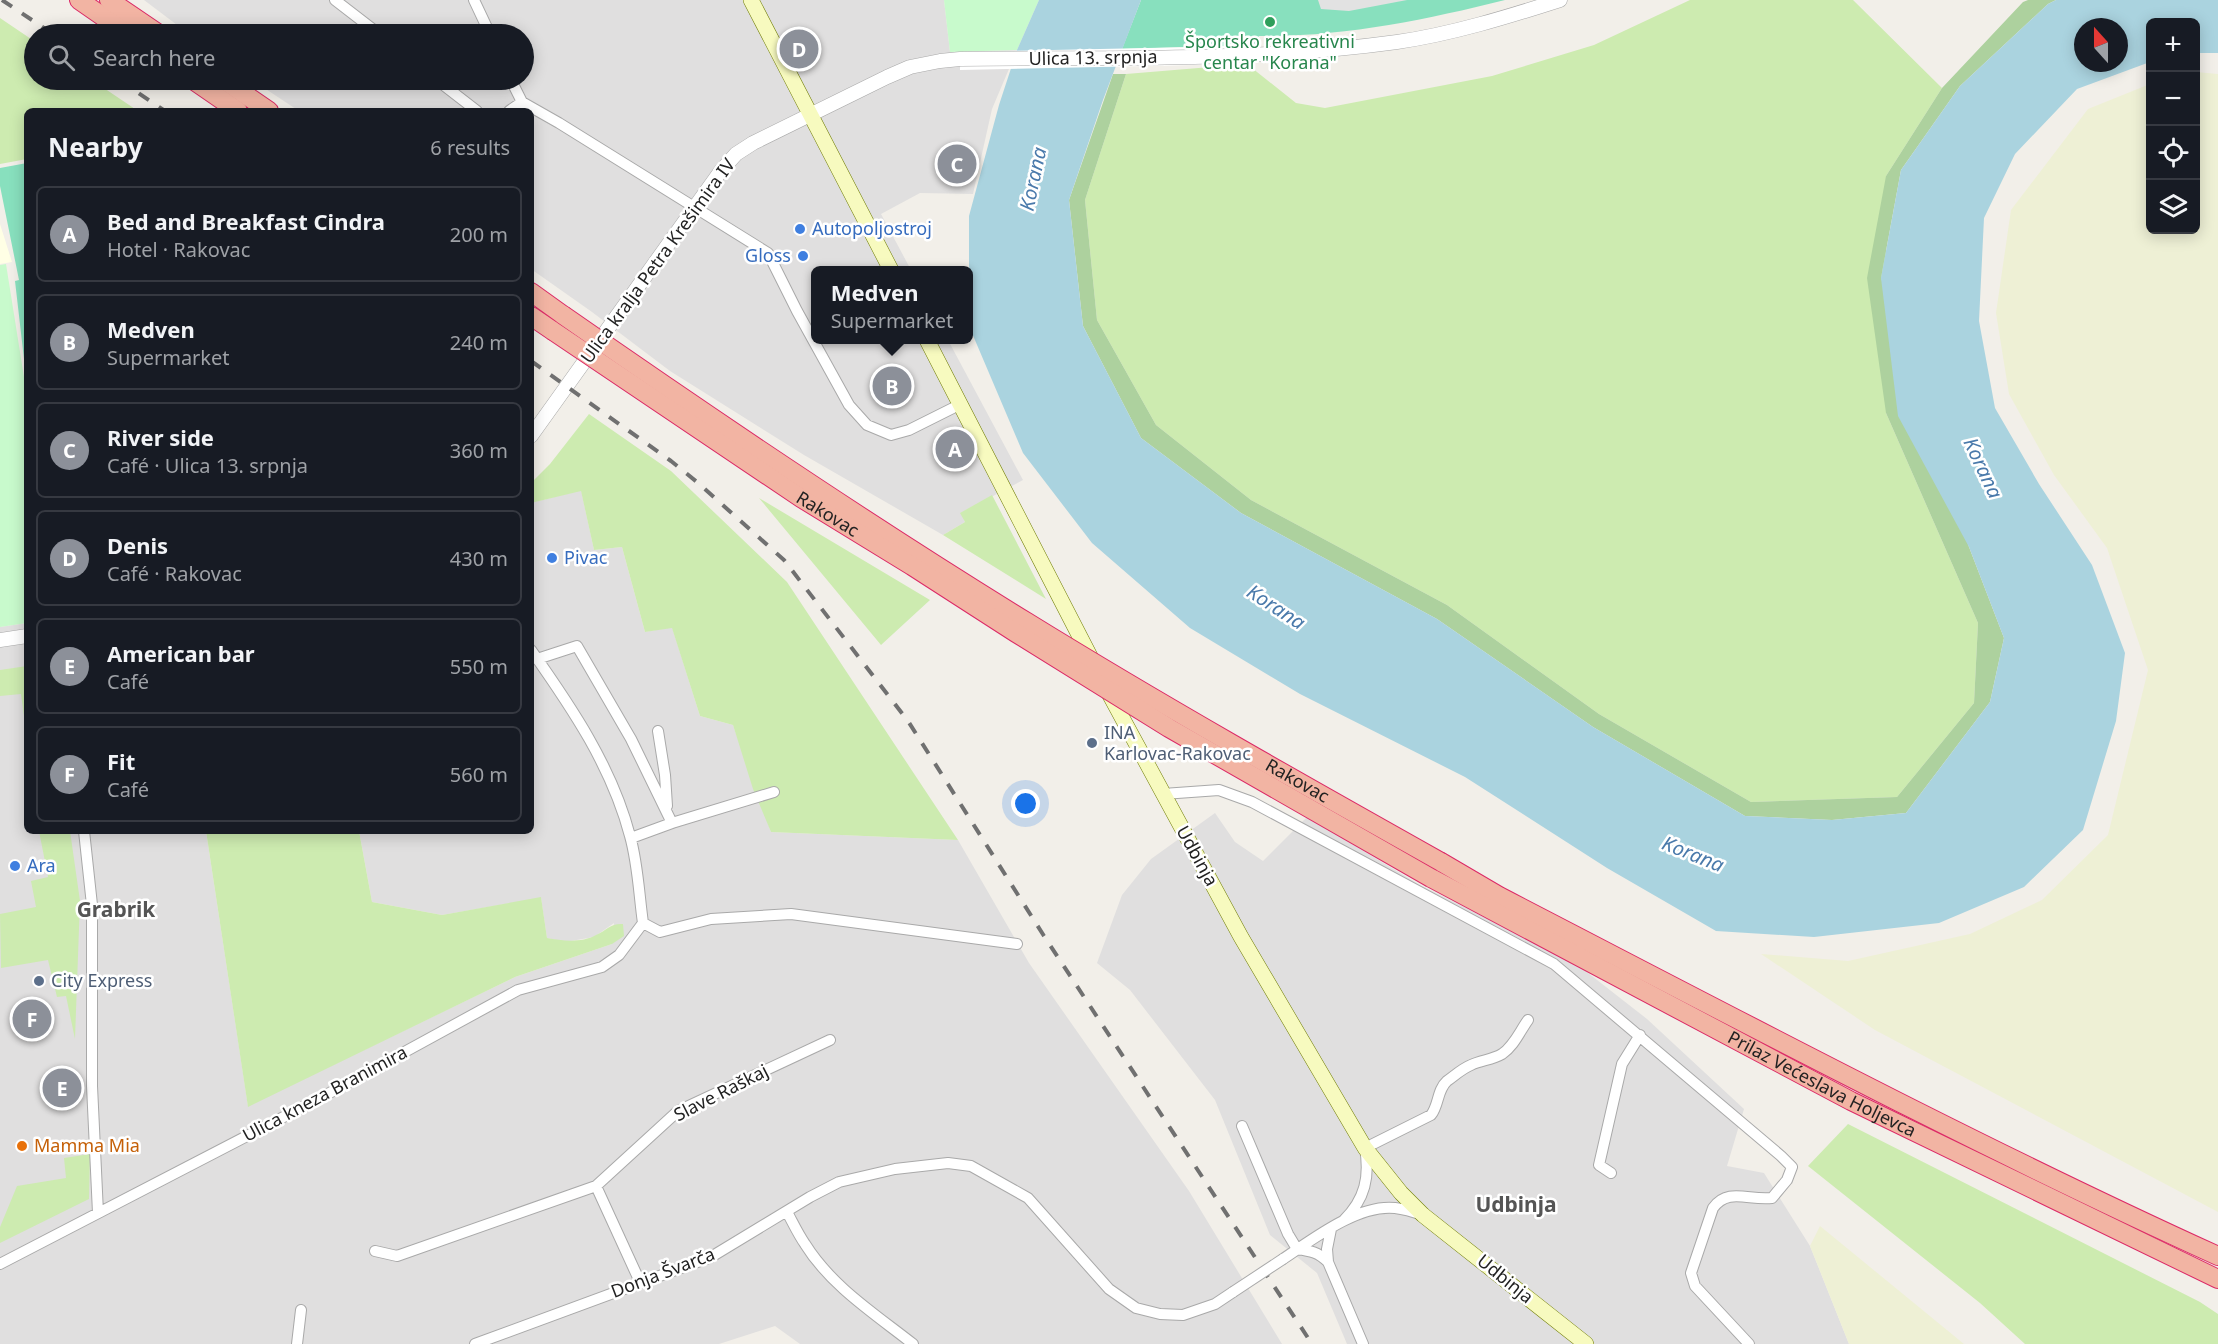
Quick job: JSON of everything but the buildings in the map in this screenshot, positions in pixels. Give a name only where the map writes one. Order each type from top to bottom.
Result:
[{"type":"highway","points":[[79,0],[114,24]]},
{"type":"highway","points":[[109,0],[144,24]]},
{"type":"highway","points":[[208,90],[234,108]]},
{"type":"highway","points":[[239,90],[265,108]]},
{"type":"highway","name":"Rakovac","points":[[534,294],[798,476],[1016,616],[1171,710],[1441,862]]},
{"type":"highway","name":"Rakovac","points":[[534,318],[801,498],[1026,639],[1169,728],[1431,878]]},
{"type":"highway","name":"Prilaz Većeslava Holjevca","points":[[1441,862],[1499,896],[1859,1082],[2088,1196],[2218,1256]]},
{"type":"highway","name":"Prilaz Većeslava Holjevca","points":[[1431,878],[1851,1101],[2218,1279]]},
{"type":"main road","points":[[751,0],[889,266]]},
{"type":"main road","points":[[930,344],[1074,628],[1163,794]]},
{"type":"main road","name":"Udbinja","points":[[1163,794],[1241,937],[1365,1148],[1401,1193],[1423,1215],[1586,1344]]},
{"type":"street","points":[[335,0],[366,24]]},
{"type":"street","points":[[474,0],[485,24]]},
{"type":"street","name":"Ulica 13. srpnja","points":[[811,115],[910,68],[940,61],[1244,55],[1398,42],[1475,25],[1560,0]]},
{"type":"street","points":[[450,90],[473,108]]},
{"type":"street","points":[[516,90],[522,102],[533,108]]},
{"type":"street","points":[[513,108],[522,102]]},
{"type":"street","points":[[534,109],[768,253],[811,334]]},
{"type":"street","name":"Ulica kralja Petra Krešimira IV","points":[[534,432],[694,208],[736,154],[811,115]]},
{"type":"street","points":[[816,344],[849,405],[867,425],[891,435],[919,425],[961,404]]},
{"type":"street","points":[[0,640],[24,636]]},
{"type":"street","points":[[534,656],[577,646],[629,736],[670,818]]},
{"type":"street","points":[[534,657],[590,738],[608,774],[631,838],[643,923],[660,932],[711,919],[791,914],[1017,944]]},
{"type":"street","points":[[658,731],[670,818]]},
{"type":"street","points":[[1163,794],[1219,790],[1252,802],[1554,964],[1792,1167],[1787,1180],[1772,1198],[1761,1200],[1727,1196],[1720,1199],[1713,1208],[1691,1273],[1695,1286],[1749,1344]]},
{"type":"street","points":[[631,838],[670,818],[774,792]]},
{"type":"street","points":[[84,834],[92,906],[92,1086],[98,1214]]},
{"type":"street","name":"Ulica kneza Branimira","points":[[0,1264],[324,1096],[518,990],[602,967],[619,955],[643,923]]},
{"type":"street","points":[[1365,1148],[1431,1115],[1435,1111],[1441,1089],[1446,1082],[1470,1065],[1493,1059],[1502,1054],[1510,1047],[1528,1020]]},
{"type":"street","points":[[1611,1173],[1599,1165],[1622,1064],[1640,1035]]},
{"type":"street","name":"Slave Raškaj","points":[[375,1251],[397,1256],[596,1186],[678,1111],[830,1040]]},
{"type":"street","points":[[1242,1126],[1297,1250],[1312,1251],[1328,1262]]},
{"type":"street","name":"Udbinja","points":[[948,1162],[971,1166],[1028,1198],[1109,1289],[1136,1308],[1160,1314],[1183,1315],[1215,1304],[1344,1220],[1354,1210],[1365,1187],[1368,1174],[1365,1148]]},
{"type":"street","name":"Donja Švarča","points":[[475,1344],[711,1257],[839,1182],[885,1171],[948,1162]]},
{"type":"street","points":[[596,1186],[640,1282]]},
{"type":"street","name":"Udbinja","points":[[1344,1220],[1379,1208],[1395,1208],[1423,1215]]},
{"type":"street","points":[[787,1212],[806,1245],[824,1268],[850,1295],[913,1344]]},
{"type":"street","points":[[1331,1229],[1327,1249],[1328,1262],[1363,1344]]},
{"type":"street","points":[[297,1344],[300,1310]]},
{"type":"shaded area","points":[[144,0],[944,0],[950,52],[1017,50],[992,109],[973,194],[920,193],[881,214],[909,266],[811,266],[811,344],[950,344],[1023,480],[961,513],[965,522],[943,535],[804,455],[670,371],[534,271],[534,108],[294,108],[267,90],[534,90],[534,24],[176,24]]},
{"type":"shaded area","points":[[1318,0],[1407,0],[1349,11],[1321,9]]},
{"type":"shaded area","points":[[2200,72],[2218,74],[2218,1212],[1875,1030],[1761,954],[1848,961],[1970,934],[2042,900],[2108,835],[2148,670],[2107,548],[2054,475],[2009,394],[1996,313],[2011,210],[2088,109],[2146,86],[2146,234],[2200,234]]},
{"type":"shaded area","points":[[0,224],[12,262],[0,264]]},
{"type":"shaded area","points":[[581,490],[594,550],[622,547],[645,632],[672,627],[700,716],[733,725],[771,832],[958,840],[1029,963],[1189,1191],[1282,1344],[800,1344],[775,1326],[719,1344],[0,1344],[0,627],[24,623],[24,834],[206,834],[248,1106],[515,977],[612,944],[614,923],[594,937],[565,942],[547,938],[541,898],[442,915],[372,902],[360,834],[534,834],[534,502]]},
{"type":"shaded area","points":[[1215,813],[1235,842],[1263,861],[1307,817],[1420,885],[1574,962],[1647,1019],[1744,1109],[1727,1166],[1764,1173],[1810,1246],[1849,1344],[1347,1344],[1317,1273],[1270,1235],[1215,1100],[1130,990],[1097,963],[1122,895],[1151,859]]},
{"type":"shaded area","points":[[1820,1226],[1964,1344],[1849,1344],[1810,1246]]},
{"type":"green space","points":[[944,0],[1039,0],[1017,50],[950,52]]},
{"type":"green space","name":"Športsko rekreativni centar \"Korana\"","points":[[1141,0],[1505,0],[1384,26],[1322,34],[1259,36],[1254,45],[1122,49]]},
{"type":"green space","points":[[1690,0],[1853,0],[1942,88],[1886,176],[1886,413],[1978,623],[1974,703],[1897,797],[1751,802],[1599,714],[1447,605],[1251,500],[1156,425],[1097,320],[1085,200],[1126,74],[1247,64],[1296,103],[1325,108],[1492,76],[1594,45]]},
{"type":"green space","points":[[2056,0],[2048,4],[1960,86],[1901,170],[1881,278],[1969,547],[2004,638],[1990,702],[1906,813],[1832,820],[1745,816],[1593,727],[1437,619],[1241,513],[1141,438],[1083,326],[1069,200],[1113,74],[1126,74],[1085,200],[1097,320],[1156,425],[1251,500],[1447,605],[1599,714],[1751,802],[1897,797],[1974,703],[1978,623],[1886,413],[1867,278],[1886,176],[1942,88],[2023,2]]},
{"type":"green space","points":[[0,18],[24,34],[24,90],[107,90],[134,108],[24,108],[24,160],[0,164]]},
{"type":"green space","points":[[24,164],[24,359],[15,281],[19,280],[0,186],[0,168]]},
{"type":"green space","points":[[6,264],[24,377],[24,623],[0,627],[0,265]]},
{"type":"green space","points":[[589,414],[671,471],[787,582],[958,840],[771,832],[753,789],[733,725],[700,716],[672,628],[645,632],[622,547],[594,550],[581,491],[534,502],[534,480],[550,464]]},
{"type":"green space","points":[[992,495],[1046,599],[943,535],[965,522],[960,513]]},
{"type":"green space","points":[[759,498],[930,600],[881,645]]},
{"type":"green space","points":[[24,666],[24,716],[21,694],[0,696],[0,670]]},
{"type":"green space","points":[[40,834],[70,834],[80,901],[75,1039],[66,996],[57,997],[48,960],[1,968],[0,914],[36,907],[31,881],[48,877]]},
{"type":"green space","points":[[206,834],[360,834],[372,902],[442,915],[541,897],[547,938],[566,940],[591,938],[612,926],[623,924],[624,936],[612,944],[515,977],[248,1107]]},
{"type":"green space","points":[[1848,1124],[2200,1302],[2218,1314],[2218,1344],[2025,1344],[1980,1303],[1808,1166]]},
{"type":"green space","points":[[90,1154],[89,1199],[0,1243],[0,1227],[17,1186],[66,1178],[64,1158]]},
{"type":"water","name":"Korana","points":[[1039,0],[1141,0],[1103,100],[1069,200],[1083,326],[1141,438],[1241,513],[1437,619],[1593,727],[1745,816],[1832,820],[1906,813],[1990,702],[2004,638],[1969,547],[1898,416],[1881,278],[1901,170],[1960,86],[2048,4],[2056,0],[2218,0],[2218,53],[2200,53],[2200,18],[2146,18],[2146,63],[2128,70],[2128,18],[2074,18],[2074,72],[2123,72],[2077,89],[2015,154],[1984,218],[1979,321],[1995,408],[2039,484],[2092,565],[2125,653],[2116,721],[2083,830],[2024,887],[1939,923],[1814,937],[1716,931],[1607,868],[1465,777],[1300,694],[1190,628],[1092,543],[1023,453],[973,335],[973,266],[969,266],[969,216],[999,105],[1017,50]]},
{"type":"pier","points":[[1243,46],[1244,64],[960,70],[960,52]]},
{"type":"railway","points":[[2,0],[38,24]]},
{"type":"railway","points":[[134,90],[161,108]]},
{"type":"railway","points":[[534,363],[671,461],[784,560],[908,721],[1044,936],[1312,1344]]},
{"type":"place","name":"Športsko rekreativni centar \"Korana\"","points":[[1270,22]]},
{"type":"place","name":"Denis","points":[[799,49]]},
{"type":"place","name":"River side","points":[[957,164]]},
{"type":"place","name":"Autopoljostroj","points":[[800,229]]},
{"type":"place","name":"Gloss","points":[[803,256]]},
{"type":"place","name":"Medven","points":[[892,386]]},
{"type":"place","name":"Bed and Breakfast Cindra","points":[[955,449]]},
{"type":"place","name":"Pivac","points":[[552,558]]},
{"type":"place","name":"INA Karlovac-Rakovac","points":[[1092,743]]},
{"type":"place","name":"Ara","points":[[15,866]]},
{"type":"place","name":"City Express","points":[[39,981]]},
{"type":"place","name":"Fit","points":[[32,1019]]},
{"type":"place","name":"American bar","points":[[62,1088]]},
{"type":"place","name":"Mamma Mia","points":[[22,1146]]},
{"type":"district","name":"Grabrik","points":[[116,910]]},
{"type":"district","name":"Udbinja","points":[[1516,1205]]}]
